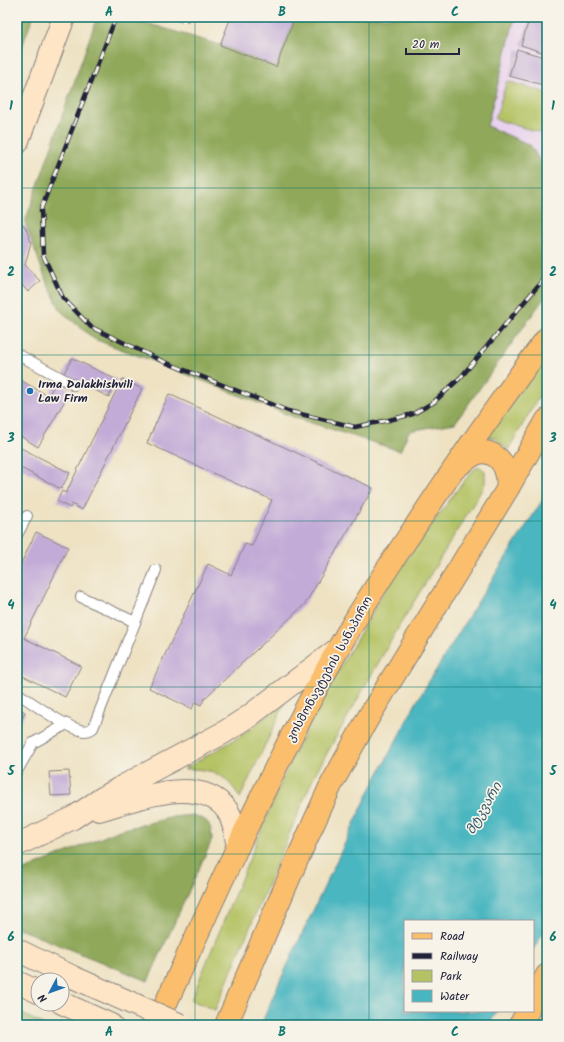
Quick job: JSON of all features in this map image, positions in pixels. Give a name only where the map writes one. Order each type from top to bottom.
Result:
[{"type":"main road","points":[[17,143],[64,17]]},
{"type":"main road","name":"კოსმონავტების სანაპირო","points":[[156,1025],[238,846],[300,720],[339,648],[370,595],[452,470],[501,399],[547,338]]},
{"type":"main road","points":[[226,1025],[296,862],[331,785],[368,718],[508,488],[547,420]]},
{"type":"main road","points":[[452,470],[479,453],[487,452],[500,460],[507,474],[508,488]]},
{"type":"main road","points":[[17,845],[73,818],[101,799],[211,740],[248,717],[339,648]]},
{"type":"main road","points":[[73,818],[140,798],[167,792],[184,791],[212,797],[228,811],[238,846]]},
{"type":"main road","points":[[17,950],[75,978],[181,1025]]},
{"type":"main road","points":[[534,1000],[547,975]]},
{"type":"main road","points":[[17,982],[30,988]]},
{"type":"main road","points":[[70,1006],[112,1025]]},
{"type":"main road","points":[[520,1025],[527,1012]]},
{"type":"lane","points":[[17,354],[74,385]]},
{"type":"lane","points":[[17,535],[27,516]]},
{"type":"lane","points":[[17,693],[67,724],[84,731],[93,728],[156,570]]},
{"type":"lane","points":[[82,597],[135,622]]},
{"type":"lane","points":[[17,771],[33,743],[67,724]]},
{"type":"shaded area","points":[[515,17],[547,17],[547,172],[530,145],[487,126]]},
{"type":"green space","points":[[17,17],[33,17],[17,60]]},
{"type":"green space","points":[[97,17],[126,17],[220,45],[276,66],[295,17],[515,17],[487,126],[530,145],[547,172],[547,294],[455,423],[409,431],[400,451],[299,419],[94,339],[61,311],[47,283],[25,222]]},
{"type":"green space","points":[[507,81],[547,93],[547,135],[495,119]]},
{"type":"green space","points":[[547,354],[547,382],[508,450],[495,438],[487,437]]},
{"type":"green space","points":[[480,467],[485,471],[485,483],[481,491],[401,623],[314,776],[215,1010],[191,1000],[290,761],[337,673],[388,585],[457,490],[474,469]]},
{"type":"green space","points":[[285,703],[240,798],[229,782],[223,777],[210,771],[184,769],[239,737]]},
{"type":"green space","points":[[193,815],[208,823],[211,830],[212,840],[148,981],[17,928],[17,873],[120,830],[173,817]]},
{"type":"green space","points":[[17,1011],[45,1025],[17,1025]]},
{"type":"water","name":"მტკვარი","points":[[547,493],[547,926],[534,948],[534,920],[404,920],[404,1012],[496,1012],[489,1025],[261,1025],[278,985],[369,792],[416,703]]},
{"type":"building","points":[[231,17],[295,17],[276,67],[220,45]]},
{"type":"building","points":[[530,17],[547,17],[547,54],[521,45]]},
{"type":"building","points":[[517,49],[547,58],[547,86],[509,76]]},
{"type":"building","points":[[18,223],[25,226],[31,242],[25,265],[40,281],[28,292],[17,279]]},
{"type":"building","points":[[72,358],[117,380],[109,397],[63,375]]},
{"type":"building","points":[[17,378],[48,396],[56,382],[71,390],[38,447],[17,434]]},
{"type":"building","points":[[122,379],[142,389],[82,510],[72,504],[70,508],[57,501],[62,491],[66,493]]},
{"type":"building","points":[[169,394],[373,488],[305,604],[205,698],[201,705],[195,702],[192,709],[149,688],[208,564],[231,575],[245,544],[252,546],[272,500],[147,443]]},
{"type":"building","points":[[17,446],[70,473],[61,489],[17,466]]},
{"type":"building","points":[[36,532],[68,547],[24,638],[81,666],[65,697],[17,673],[17,572]]},
{"type":"building","points":[[17,708],[25,712],[17,731]]},
{"type":"building","points":[[69,771],[71,795],[51,796],[49,772]]},
{"type":"railway","points":[[116,17],[41,209],[43,255],[63,298],[91,327],[162,361],[288,411],[355,427],[413,414],[434,402],[461,377],[547,275]]},
{"type":"place","name":"Irma Dalakhishvili Law Firm","points":[[30,391]]}]
